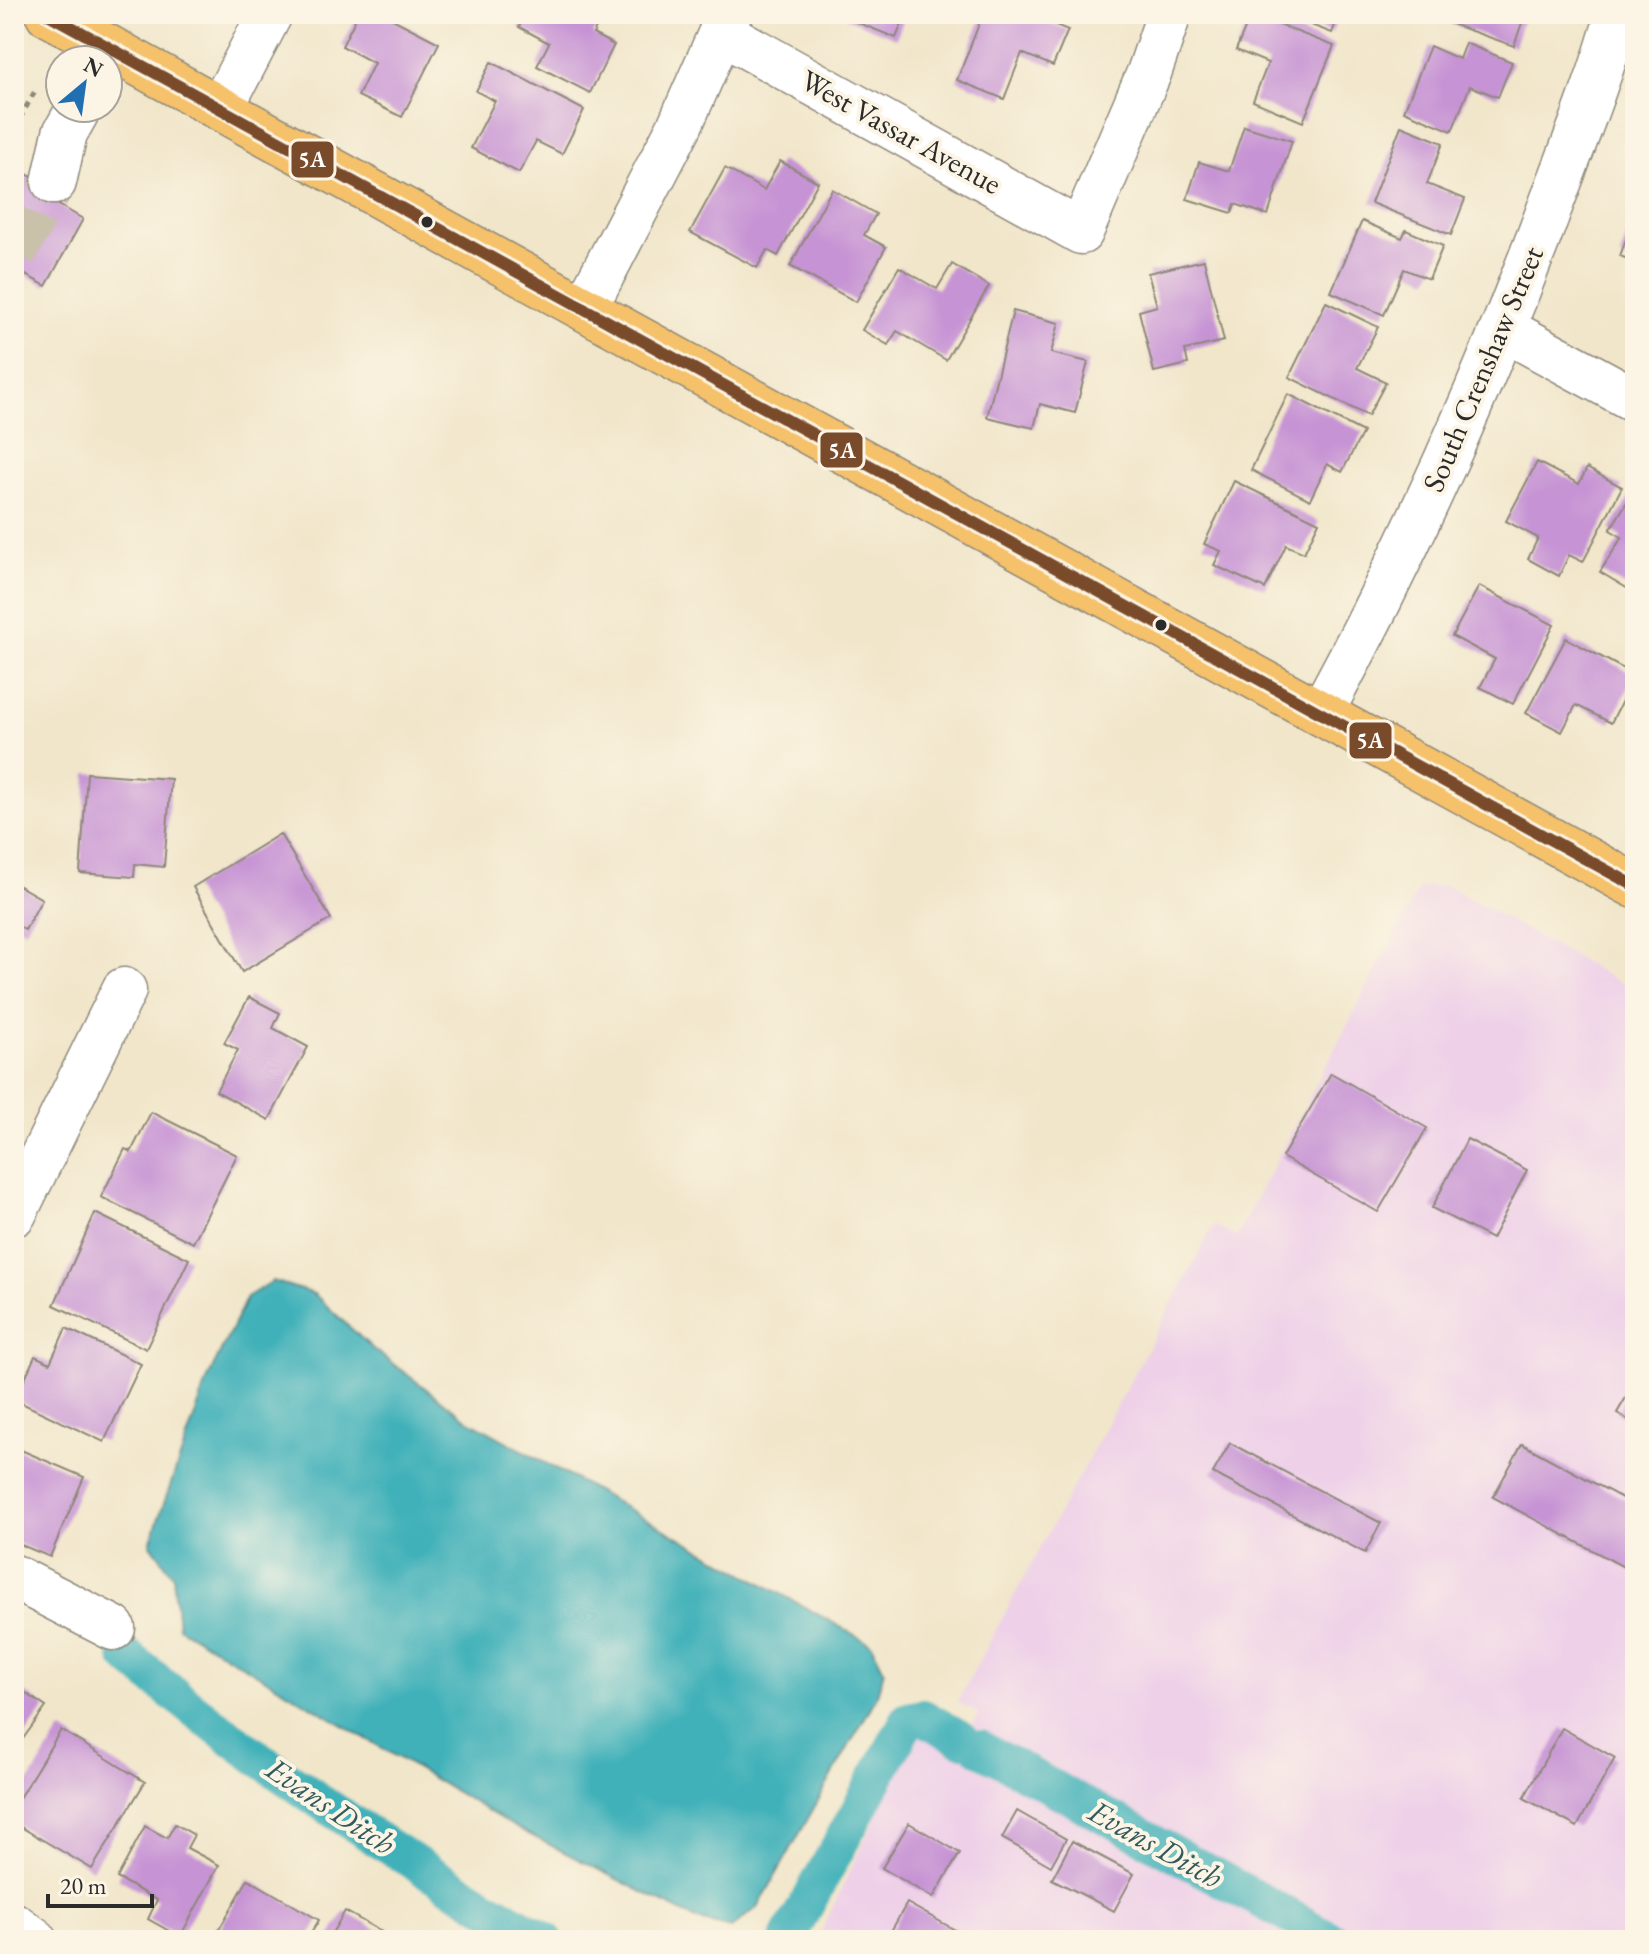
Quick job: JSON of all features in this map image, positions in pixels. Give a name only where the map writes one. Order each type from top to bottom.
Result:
[{"type":"main road","points":[[48,14],[93,44]]},
{"type":"main road","points":[[124,62],[221,108],[1635,886]]},
{"type":"street","points":[[221,108],[270,14]]},
{"type":"street","name":"West Vassar Avenue","points":[[725,23],[1081,232],[1149,73],[1169,14]]},
{"type":"street","name":"South Crenshaw Street","points":[[1321,713],[1392,578],[1504,329],[1604,65],[1618,14]]},
{"type":"street","points":[[585,308],[661,163],[725,23]]},
{"type":"street","points":[[31,160],[69,124]]},
{"type":"street","points":[[1504,329],[1635,400]]},
{"type":"street","points":[[14,1214],[124,990]]},
{"type":"street","points":[[14,1577],[113,1628]]},
{"type":"street","points":[[14,1925],[35,1940]]},
{"type":"path","points":[[31,160],[35,91]]},
{"type":"shaded area","points":[[1446,885],[1635,991],[1635,1940],[817,1940],[917,1731],[956,1753],[979,1714],[957,1702],[1214,1225],[1236,1237],[1419,888]]},
{"type":"water","points":[[273,1281],[314,1294],[373,1349],[468,1420],[871,1644],[884,1670],[876,1698],[758,1907],[731,1928],[695,1919],[515,1827],[178,1627],[173,1575],[150,1543],[209,1376],[247,1297]]},
{"type":"building","points":[[358,14],[383,14],[439,43],[402,117],[358,96],[374,63],[342,46]]},
{"type":"building","points":[[525,14],[603,14],[593,34],[614,45],[590,93],[537,66],[549,43],[519,27]]},
{"type":"building","points":[[847,14],[906,14],[896,38],[846,18]]},
{"type":"building","points":[[983,14],[1029,14],[1068,30],[1053,66],[1022,53],[1004,99],[957,80]]},
{"type":"building","points":[[1251,14],[1334,46],[1303,122],[1253,101],[1268,63],[1236,50]]},
{"type":"building","points":[[1282,14],[1339,14],[1332,33]]},
{"type":"building","points":[[1423,14],[1525,14],[1514,46]]},
{"type":"building","points":[[1465,43],[1512,62],[1498,97],[1470,86],[1452,131],[1404,111],[1430,46],[1459,59]]},
{"type":"building","points":[[491,62],[584,110],[562,154],[536,141],[519,173],[471,148],[495,101],[476,91]]},
{"type":"building","points":[[1244,126],[1292,141],[1268,215],[1235,204],[1232,213],[1187,199],[1199,162],[1229,171]]},
{"type":"building","points":[[1401,126],[1443,143],[1427,184],[1465,199],[1451,235],[1371,203]]},
{"type":"building","points":[[780,161],[818,182],[778,256],[767,250],[757,268],[690,232],[725,168],[764,190]]},
{"type":"building","points":[[14,167],[64,195],[59,205],[83,219],[46,286],[22,273],[14,288]]},
{"type":"building","points":[[832,189],[876,214],[864,235],[886,247],[856,302],[790,266]]},
{"type":"building","points":[[1362,221],[1402,238],[1406,230],[1443,246],[1429,279],[1404,269],[1384,315],[1331,292]]},
{"type":"building","points":[[1635,221],[1635,262],[1620,256]]},
{"type":"building","points":[[1204,260],[1224,341],[1185,350],[1188,364],[1154,372],[1139,311],[1157,306],[1148,273]]},
{"type":"building","points":[[952,264],[989,286],[946,360],[897,331],[888,345],[862,330],[899,267],[937,289]]},
{"type":"building","points":[[1326,302],[1378,327],[1357,368],[1386,382],[1368,416],[1289,377]]},
{"type":"building","points":[[1013,311],[1059,323],[1051,353],[1088,362],[1075,413],[1040,404],[1034,428],[987,417]]},
{"type":"building","points":[[1288,394],[1363,432],[1342,472],[1327,464],[1310,500],[1251,470]]},
{"type":"building","points":[[1537,462],[1579,484],[1587,468],[1622,487],[1583,562],[1569,555],[1559,576],[1528,559],[1538,538],[1506,521]]},
{"type":"building","points":[[1234,481],[1319,522],[1304,553],[1286,545],[1265,589],[1214,565],[1221,551],[1204,544]]},
{"type":"building","points":[[1633,492],[1635,593],[1600,572],[1622,537],[1610,530]]},
{"type":"building","points":[[1479,586],[1554,625],[1513,704],[1480,687],[1495,659],[1452,636]]},
{"type":"building","points":[[1566,638],[1635,675],[1611,723],[1576,705],[1562,732],[1526,713]]},
{"type":"building","points":[[87,773],[171,779],[164,867],[135,864],[134,877],[80,873]]},
{"type":"building","points":[[280,834],[331,919],[242,972],[193,887]]},
{"type":"building","points":[[14,883],[42,899],[25,930],[14,923]]},
{"type":"building","points":[[249,997],[280,1013],[273,1028],[308,1047],[269,1120],[216,1091],[238,1050],[224,1043]]},
{"type":"building","points":[[1331,1073],[1427,1128],[1378,1212],[1282,1157]]},
{"type":"building","points":[[151,1112],[237,1155],[193,1243],[101,1197],[125,1149],[131,1152]]},
{"type":"building","points":[[1467,1139],[1527,1170],[1492,1239],[1432,1208]]},
{"type":"building","points":[[95,1213],[189,1259],[146,1349],[54,1305]]},
{"type":"building","points":[[66,1328],[141,1364],[104,1442],[15,1400],[35,1356],[50,1363]]},
{"type":"building","points":[[1635,1382],[1635,1424],[1617,1413]]},
{"type":"building","points":[[1230,1443],[1381,1523],[1365,1553],[1213,1473]]},
{"type":"building","points":[[1522,1444],[1635,1505],[1635,1573],[1493,1497]]},
{"type":"building","points":[[14,1447],[84,1477],[50,1557],[14,1542]]},
{"type":"building","points":[[14,1685],[46,1707],[14,1751]]},
{"type":"building","points":[[1562,1728],[1615,1758],[1577,1827],[1524,1798]]},
{"type":"building","points":[[61,1730],[145,1782],[92,1869],[14,1823],[14,1806]]},
{"type":"building","points":[[1017,1811],[1066,1839],[1051,1866],[1002,1838]]},
{"type":"building","points":[[909,1823],[960,1853],[933,1898],[882,1868]]},
{"type":"building","points":[[175,1824],[194,1835],[187,1848],[219,1865],[180,1937],[148,1919],[157,1900],[117,1878],[145,1826],[167,1838]]},
{"type":"building","points":[[1072,1841],[1134,1874],[1114,1911],[1052,1879]]},
{"type":"building","points":[[248,1879],[319,1920],[307,1940],[213,1940]]},
{"type":"building","points":[[907,1903],[973,1940],[886,1940]]},
{"type":"building","points":[[345,1911],[396,1940],[328,1940]]},
{"type":"waterway","name":"Evans Ditch","points":[[127,1656],[226,1734],[330,1808],[436,1876],[546,1940]]},
{"type":"waterway","name":"Evans Ditch","points":[[787,1940],[908,1720],[923,1717],[962,1739]]},
{"type":"waterway","name":"Evans Ditch","points":[[980,1748],[1333,1940]]},
{"type":"tunnel","points":[[14,253],[54,182]]},
{"type":"transit line","name":"5A","points":[[48,14],[1635,886]]}]
